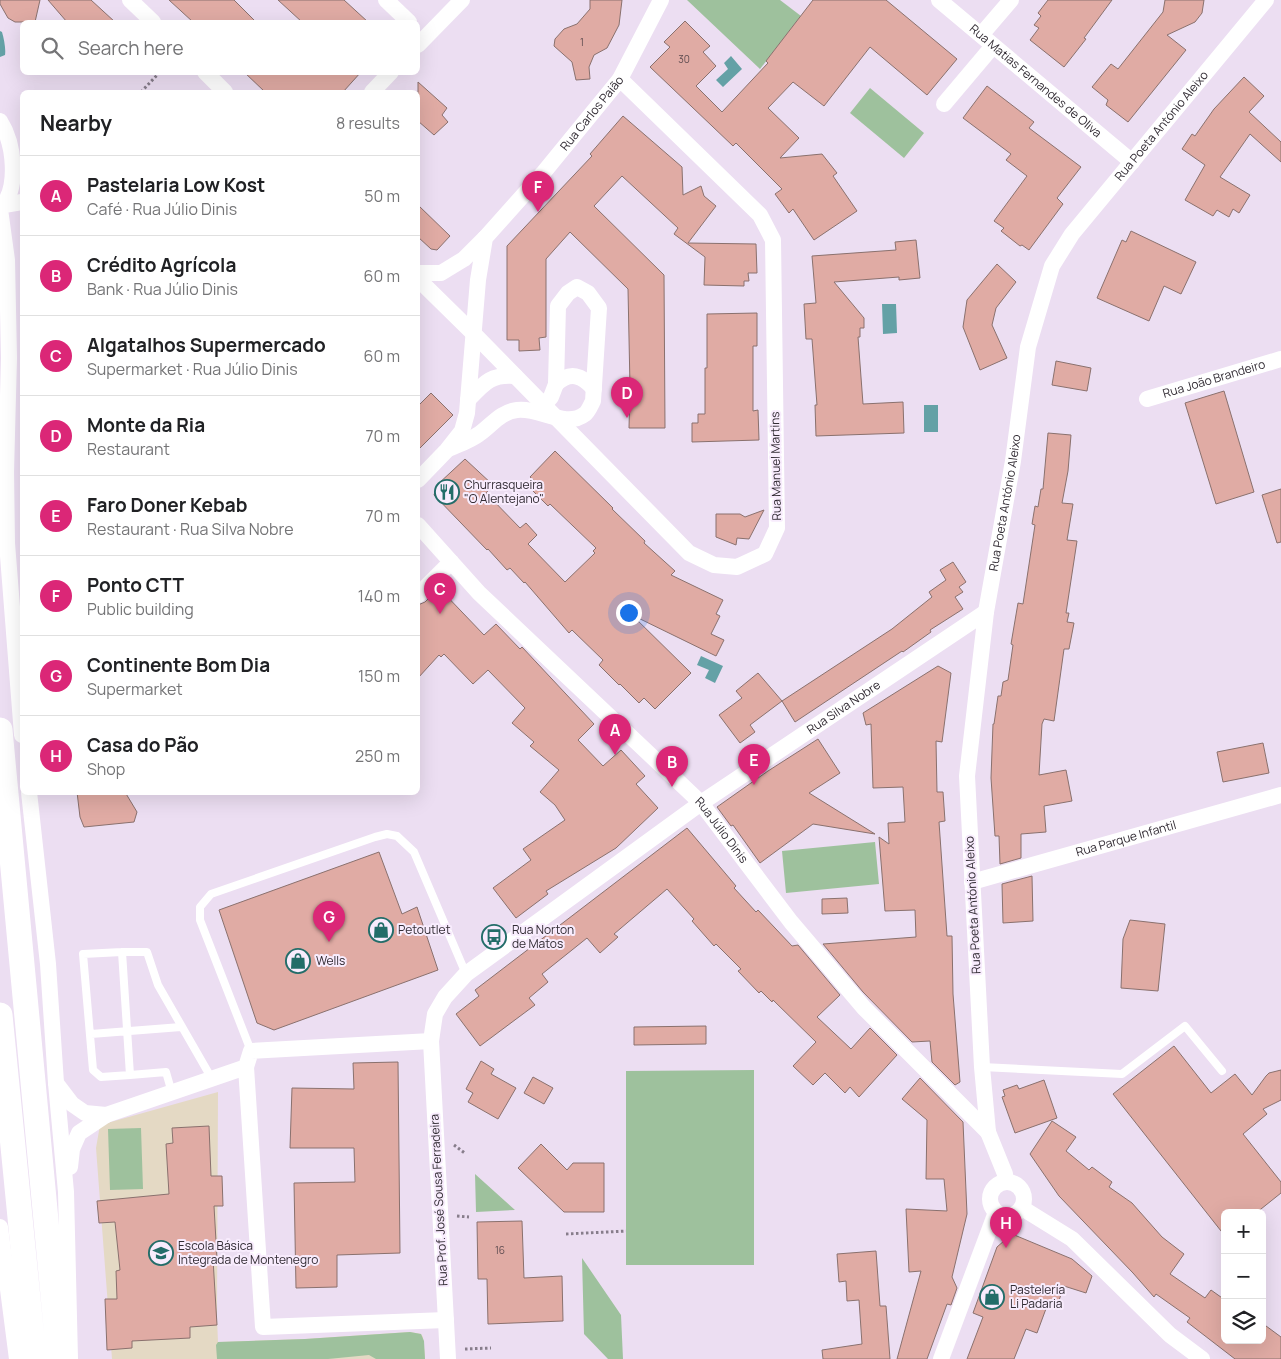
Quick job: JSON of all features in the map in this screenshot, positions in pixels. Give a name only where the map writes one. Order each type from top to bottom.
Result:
[{"type":"main road","points":[[0,730],[60,1359]]},
{"type":"main road","points":[[0,1015],[34,1359]]},
{"type":"street","points":[[130,0],[151,20]]},
{"type":"street","points":[[386,0],[407,20]]},
{"type":"street","points":[[420,38],[462,0]]},
{"type":"street","name":"Rua Carlos Paião","points":[[420,272],[441,273],[464,259],[544,172],[620,79],[661,0]]},
{"type":"street","name":"Rua Matias Fernandes de Oliva","points":[[939,0],[1132,162]]},
{"type":"street","points":[[980,36],[1011,0]]},
{"type":"street","name":"Rua Poeta António Aleixo","points":[[988,1132],[982,1067],[967,776],[986,612],[1013,461],[1028,347],[1052,266],[1072,234],[1266,0]]},
{"type":"street","points":[[944,104],[994,46]]},
{"type":"street","points":[[208,75],[223,90]]},
{"type":"street","points":[[374,90],[388,75]]},
{"type":"street","name":"Rua Manuel Martins","points":[[420,281],[689,553],[714,565],[737,567],[765,554],[776,528],[772,240],[760,215],[620,79]]},
{"type":"street","points":[[4,126],[20,143]]},
{"type":"street","points":[[4,126],[14,158],[11,184],[1,208],[7,260],[9,358],[6,472],[8,543],[20,708]]},
{"type":"street","points":[[1,208],[20,203]]},
{"type":"street","points":[[420,478],[462,431],[467,413],[478,280],[485,238]]},
{"type":"street","points":[[447,450],[478,435],[497,418],[517,410],[572,419],[586,414],[593,402],[599,308],[588,293],[577,287],[568,292],[558,306],[556,384],[551,397],[544,405]]},
{"type":"street","name":"Rua João Brandeiro","points":[[1147,399],[1281,359]]},
{"type":"street","points":[[468,400],[486,381],[503,375],[515,376]]},
{"type":"street","points":[[556,384],[562,378],[575,375],[588,381],[594,389]]},
{"type":"street","name":"Rua Júlio Dinis","points":[[420,527],[478,593],[701,802],[792,922],[864,1008],[988,1132]]},
{"type":"street","points":[[420,593],[451,562]]},
{"type":"street","name":"Rua Silva Nobre","points":[[701,802],[986,612]]},
{"type":"street","points":[[29,795],[48,964],[66,1192],[70,1359]]},
{"type":"street","name":"Rua Parque Infantil","points":[[972,882],[1281,795]]},
{"type":"street","points":[[66,1192],[72,1150],[79,1133],[106,1115],[212,1079],[248,1059],[431,1041],[435,1014],[445,997],[466,974],[701,802]]},
{"type":"street","name":"Rua Prof. José Sousa Ferradeira","points":[[431,1041],[447,1354]]},
{"type":"street","points":[[248,1059],[262,1327],[446,1320]]},
{"type":"street","points":[[56,1083],[72,1104],[85,1113],[106,1115]]},
{"type":"street","points":[[988,1132],[1006,1181]]},
{"type":"street","points":[[1006,1181],[1016,1184],[1023,1192],[1022,1208],[1013,1215],[1001,1215],[996,1212],[992,1208],[990,1196],[995,1186],[1006,1181]]},
{"type":"street","points":[[1022,1208],[1072,1240],[1170,1336],[1199,1358]]},
{"type":"street","points":[[941,1359],[996,1212]]},
{"type":"street","points":[[0,1227],[2,1260],[17,1359]]},
{"type":"lane","points":[[248,1059],[200,920],[200,907],[211,894],[375,836],[387,834],[397,836],[414,852],[466,974]]},
{"type":"lane","points":[[122,952],[130,1075]]},
{"type":"lane","points":[[172,1092],[166,1072],[101,1077],[94,1070],[83,954],[147,952],[158,985],[212,1079]]},
{"type":"lane","points":[[982,1067],[1122,1074],[1185,1026],[1222,1071]]},
{"type":"lane","points":[[91,1034],[181,1027]]},
{"type":"path","points":[[143,90],[157,75]]},
{"type":"path","points":[[566,1234],[626,1231]]},
{"type":"path","points":[[447,1354],[492,1348]]},
{"type":"shaded area","points":[[687,0],[780,0],[801,16],[760,69]]},
{"type":"shaded area","points":[[0,31],[2,32],[5,44],[5,55],[0,57]]},
{"type":"shaded area","points":[[731,56],[742,69],[723,87],[716,80],[728,69],[724,63]]},
{"type":"shaded area","points":[[870,88],[924,133],[904,158],[850,113]]},
{"type":"shaded area","points":[[882,304],[896,304],[897,333],[883,334]]},
{"type":"shaded area","points":[[924,405],[938,405],[938,432],[924,432]]},
{"type":"shaded area","points":[[701,656],[723,666],[715,683],[705,678],[709,670],[697,665]]},
{"type":"shaded area","points":[[875,842],[879,884],[786,893],[782,851]]},
{"type":"shaded area","points":[[754,1070],[754,1265],[626,1265],[626,1071]]},
{"type":"shaded area","name":"Escola Básica Integrada de Montenegro","points":[[218,1092],[218,1342],[305,1339],[410,1332],[421,1334],[423,1337],[425,1359],[112,1359],[96,1148],[100,1125]]},
{"type":"shaded area","points":[[141,1128],[143,1189],[110,1190],[108,1129]]},
{"type":"shaded area","points":[[475,1174],[515,1210],[476,1212]]},
{"type":"shaded area","points":[[582,1258],[621,1315],[623,1359],[608,1359],[584,1334]]},
{"type":"shaded area","points":[[410,1332],[421,1334],[424,1341],[425,1359],[376,1359],[369,1355],[328,1359],[217,1359],[216,1345],[218,1342],[305,1339]]},
{"type":"building","points":[[0,0],[40,0],[35,20],[20,20],[20,22],[15,22],[8,18],[0,4]]},
{"type":"building","points":[[48,0],[91,0],[113,20],[65,20]]},
{"type":"building","points":[[169,0],[234,0],[254,20],[191,20]]},
{"type":"building","points":[[278,0],[344,0],[366,20],[300,20]]},
{"type":"building","points":[[590,0],[622,0],[619,25],[607,48],[594,55],[589,67],[590,79],[576,80],[572,62],[554,46],[555,39],[564,29],[577,24],[590,9]]},
{"type":"building","points":[[813,0],[886,0],[957,59],[927,95],[870,47],[824,106],[793,82],[768,108],[799,138],[780,158],[822,154],[837,173],[833,176],[857,211],[814,240],[793,209],[789,213],[775,194],[782,189],[736,143],[733,146],[650,67],[670,47],[664,42],[685,21],[710,46],[703,52],[716,66],[696,86],[722,112],[768,63],[766,61]]},
{"type":"building","points":[[1048,0],[1112,0],[1084,38],[1086,39],[1064,67],[1030,40],[1039,28],[1034,25],[1041,16],[1038,13]]},
{"type":"building","points":[[1165,0],[1204,0],[1202,13],[1195,22],[1167,35],[1186,50],[1128,122],[1106,105],[1108,100],[1092,87],[1111,64],[1118,69],[1163,12]]},
{"type":"building","points":[[247,75],[358,75],[345,90],[263,90]]},
{"type":"building","points":[[1244,77],[1264,96],[1249,112],[1281,142],[1281,162],[1250,134],[1220,177],[1250,195],[1239,213],[1233,209],[1229,217],[1217,210],[1213,216],[1185,200],[1205,165],[1182,149],[1192,134],[1195,136],[1214,109]]},
{"type":"building","points":[[418,82],[447,108],[442,115],[448,122],[434,135],[420,123],[420,90],[418,90]]},
{"type":"building","points":[[987,86],[1034,122],[1029,128],[1081,167],[1057,198],[1063,204],[1029,250],[1022,245],[1020,246],[1001,231],[1004,228],[994,221],[1027,176],[1006,160],[1011,154],[963,118]]},
{"type":"building","points":[[623,116],[682,167],[683,195],[701,186],[704,196],[716,206],[688,243],[756,244],[757,273],[748,273],[749,281],[744,281],[744,286],[704,285],[705,257],[674,234],[678,228],[622,176],[594,206],[664,275],[665,428],[629,428],[628,289],[570,232],[546,259],[546,337],[539,338],[540,350],[519,351],[519,340],[507,340],[507,246],[592,156],[590,154]]},
{"type":"building","points":[[420,207],[450,236],[437,250],[431,249],[420,239]]},
{"type":"building","points":[[1131,231],[1196,262],[1181,294],[1164,286],[1149,321],[1097,298],[1122,240],[1126,242]]},
{"type":"building","points":[[916,240],[920,278],[899,280],[899,277],[834,282],[864,318],[864,328],[860,328],[860,337],[858,337],[863,404],[903,402],[904,433],[816,436],[815,405],[817,405],[812,339],[806,339],[804,304],[816,303],[812,256],[896,250],[895,242]]},
{"type":"building","points":[[997,264],[1016,282],[996,308],[992,325],[1007,358],[980,370],[963,327],[967,300]]},
{"type":"building","points":[[757,313],[757,346],[753,346],[753,411],[758,410],[759,440],[692,442],[692,423],[698,423],[698,414],[705,414],[707,314]]},
{"type":"building","points":[[1056,361],[1091,368],[1087,391],[1052,385]]},
{"type":"building","points":[[1224,391],[1254,492],[1216,504],[1185,403]]},
{"type":"building","points":[[431,393],[453,415],[420,448],[420,404]]},
{"type":"building","points":[[1048,433],[1071,435],[1068,471],[1062,503],[1073,504],[1067,540],[1077,541],[1066,613],[1069,613],[1067,622],[1074,623],[1069,649],[1064,649],[1054,721],[1044,719],[1042,724],[1039,775],[1066,770],[1072,801],[1044,806],[1046,832],[1021,834],[1021,858],[1000,864],[999,836],[995,836],[991,778],[993,724],[998,696],[1001,696],[1003,682],[1008,680],[1013,645],[1011,644],[1018,603],[1023,604],[1035,525],[1032,524],[1035,506],[1038,507],[1041,489],[1043,489]]},
{"type":"building","points":[[555,451],[645,541],[644,543],[675,571],[671,575],[723,600],[716,614],[720,616],[711,634],[724,640],[716,656],[632,615],[691,673],[655,709],[644,698],[639,703],[619,685],[599,665],[603,660],[572,630],[569,633],[525,582],[510,568],[507,570],[434,495],[437,485],[465,459],[493,485],[486,493],[520,528],[526,523],[537,535],[528,544],[565,582],[595,553],[593,551],[596,548],[550,504],[548,506],[533,491],[539,485],[530,477]]},
{"type":"building","points":[[1281,489],[1281,542],[1277,543],[1262,495]]},
{"type":"building","points":[[764,510],[749,539],[737,538],[736,545],[716,537],[716,514],[740,514],[745,517]]},
{"type":"building","points":[[953,562],[966,582],[959,587],[963,592],[955,597],[963,609],[930,630],[931,632],[903,652],[795,722],[782,701],[892,629],[932,597],[929,592],[946,580],[940,570]]},
{"type":"building","points":[[439,588],[484,635],[496,624],[520,649],[522,647],[594,724],[578,740],[603,766],[621,750],[645,776],[636,784],[658,808],[616,848],[546,891],[548,894],[516,918],[493,888],[531,860],[523,849],[565,820],[555,805],[540,792],[559,770],[530,746],[534,742],[512,723],[525,708],[488,670],[473,684],[444,654],[441,657],[439,655],[420,676],[420,604],[425,602]]},
{"type":"building","points":[[938,666],[951,673],[942,742],[936,741],[937,792],[943,792],[945,821],[939,822],[947,936],[952,936],[953,994],[960,1082],[955,1085],[932,1062],[930,1041],[912,1042],[863,992],[823,944],[916,937],[915,910],[885,911],[879,837],[889,844],[888,823],[905,822],[903,787],[873,788],[871,724],[866,725],[863,713]]},
{"type":"building","points":[[758,673],[782,701],[750,725],[755,732],[740,743],[719,715],[742,698],[736,691]]},
{"type":"building","points":[[818,739],[840,773],[809,793],[875,834],[813,824],[760,863],[733,825],[731,826],[717,807]]},
{"type":"building","points":[[1263,743],[1269,773],[1223,782],[1217,752]]},
{"type":"building","points":[[77,795],[127,795],[137,812],[134,822],[84,827],[80,817]]},
{"type":"building","points":[[687,828],[736,886],[734,888],[792,946],[798,945],[840,995],[817,1017],[851,1049],[870,1028],[897,1055],[859,1097],[850,1087],[845,1093],[825,1073],[813,1085],[793,1066],[816,1042],[773,1000],[772,1002],[761,991],[759,993],[738,971],[741,969],[716,944],[714,946],[692,921],[694,919],[667,889],[614,934],[618,937],[600,953],[587,938],[542,974],[548,982],[529,998],[535,1005],[480,1046],[456,1014],[479,996],[475,990]]},
{"type":"building","points":[[379,852],[402,914],[417,907],[438,970],[274,1030],[257,1023],[219,910]]},
{"type":"building","points":[[1032,876],[1033,921],[1003,923],[1002,884]]},
{"type":"building","points":[[847,898],[848,913],[822,914],[822,899]]},
{"type":"building","points":[[1130,920],[1165,924],[1158,991],[1121,988],[1123,939]]},
{"type":"building","points":[[706,1026],[706,1044],[634,1045],[634,1027]]},
{"type":"building","points":[[1174,1046],[1211,1093],[1235,1074],[1252,1095],[1269,1073],[1281,1070],[1281,1100],[1263,1109],[1267,1114],[1243,1134],[1281,1182],[1281,1193],[1261,1209],[1221,1209],[1221,1231],[1113,1094]]},
{"type":"building","points":[[481,1061],[494,1069],[491,1074],[516,1088],[498,1119],[468,1102],[473,1093],[466,1089]]},
{"type":"building","points":[[398,1062],[400,1253],[337,1255],[337,1287],[296,1288],[294,1183],[355,1182],[354,1148],[290,1148],[292,1088],[354,1089],[353,1063]]},
{"type":"building","points":[[533,1077],[553,1088],[544,1104],[524,1093]]},
{"type":"building","points":[[920,1078],[963,1122],[967,1214],[952,1277],[957,1288],[951,1305],[947,1304],[927,1359],[897,1359],[921,1271],[909,1272],[906,1209],[947,1211],[944,1179],[926,1179],[927,1120],[902,1099]]},
{"type":"building","points":[[1044,1080],[1057,1118],[1015,1133],[1002,1097],[1005,1096],[1003,1090],[1017,1085],[1019,1089]]},
{"type":"building","points":[[1052,1121],[1076,1137],[1066,1151],[1089,1170],[1092,1167],[1112,1182],[1109,1187],[1132,1203],[1162,1237],[1184,1254],[1170,1274],[1205,1298],[1211,1290],[1221,1297],[1221,1344],[1266,1344],[1266,1326],[1281,1337],[1281,1359],[1235,1359],[1187,1322],[1190,1318],[1156,1294],[1154,1297],[1059,1196],[1030,1154]]},
{"type":"building","points":[[209,1126],[211,1176],[222,1176],[223,1206],[214,1206],[217,1259],[213,1259],[217,1325],[190,1327],[190,1338],[132,1341],[132,1348],[107,1350],[105,1299],[117,1299],[116,1271],[120,1270],[115,1222],[99,1223],[97,1201],[169,1194],[166,1144],[173,1143],[172,1128]]},
{"type":"building","points":[[541,1144],[567,1170],[573,1163],[604,1163],[604,1212],[564,1212],[518,1168]]},
{"type":"building","points":[[522,1221],[524,1278],[562,1276],[563,1321],[488,1324],[487,1279],[478,1279],[477,1222]]},
{"type":"building","points":[[1012,1234],[1072,1259],[1092,1276],[1086,1293],[1064,1286],[1056,1309],[1047,1306],[1037,1333],[1026,1329],[1014,1359],[967,1359],[983,1317],[973,1313],[997,1247]]},
{"type":"building","points":[[876,1251],[880,1306],[886,1306],[890,1359],[823,1359],[822,1350],[862,1344],[859,1300],[847,1301],[846,1281],[839,1282],[837,1254]]},
{"type":"place","name":"Ponto CTT","points":[[538,212]]},
{"type":"place","name":"Monte da Ria","points":[[627,418]]},
{"type":"place","name":"Churrasqueira \"O Alentejano\"","points":[[447,492]]},
{"type":"place","name":"Algatalhos Supermercado","points":[[440,614]]},
{"type":"place","name":"Pastelaria Low Kost","points":[[615,755]]},
{"type":"place","name":"Faro Doner Kebab","points":[[754,785]]},
{"type":"place","name":"Crédito Agrícola","points":[[672,787]]},
{"type":"place","name":"Petoutlet","points":[[381,930]]},
{"type":"place","name":"Rua Norton de Matos","points":[[494,937]]},
{"type":"place","name":"Continente Bom Dia","points":[[329,942]]},
{"type":"place","name":"Wells","points":[[298,961]]},
{"type":"place","name":"Casa do Pão","points":[[1006,1248]]},
{"type":"place","name":"Escola Básica Integrada de Montenegro","points":[[161,1253]]},
{"type":"place","name":"Pastelería Li Padaria","points":[[992,1297]]}]
